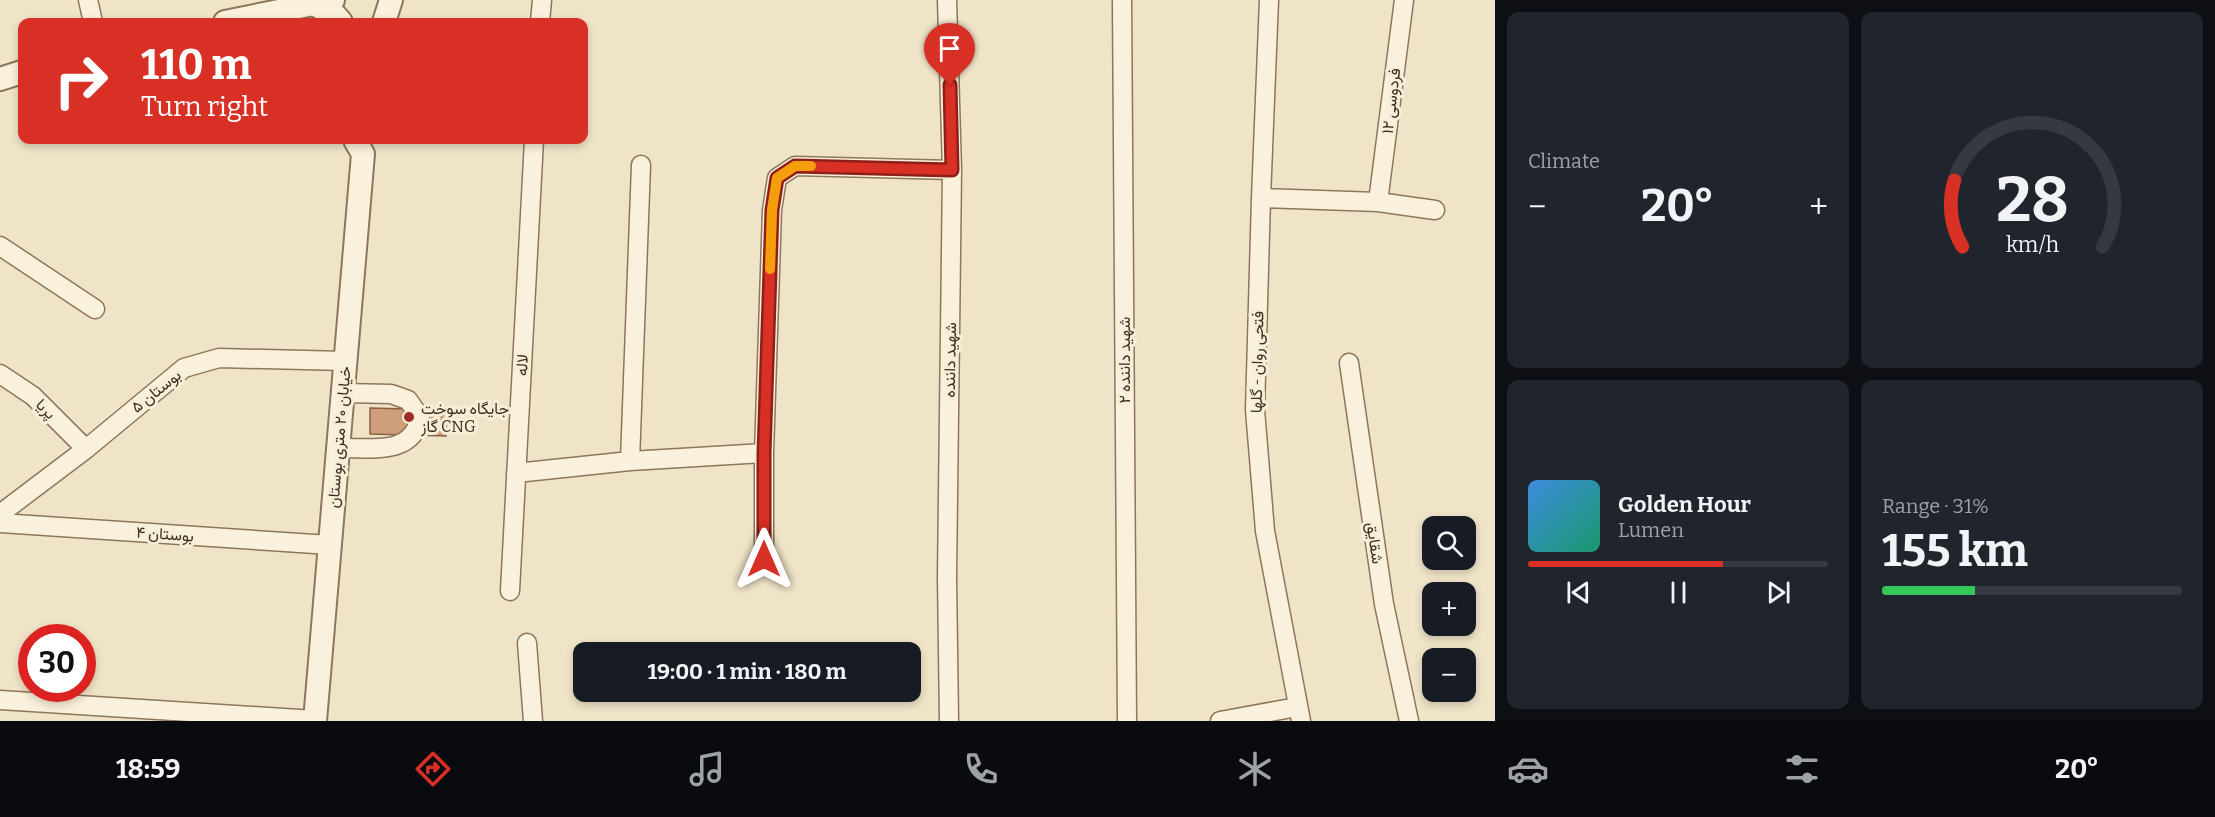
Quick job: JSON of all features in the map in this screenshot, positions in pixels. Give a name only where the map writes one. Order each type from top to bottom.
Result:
[{"type":"street","points":[[88,0],[92,18]]},
{"type":"street","points":[[385,18],[391,0]]},
{"type":"street","points":[[540,18],[542,0]]},
{"type":"street","name":"شهید داننده","points":[[947,0],[952,170],[947,577],[949,721]]},
{"type":"street","name":"شهید داننده ۲","points":[[1122,0],[1127,721]]},
{"type":"street","name":"فتحی روان - گلها","points":[[1269,0],[1260,198],[1255,410],[1265,531],[1299,714]]},
{"type":"street","name":"فردوسی ۱۲","points":[[1378,202],[1404,0]]},
{"type":"street","points":[[245,18],[323,2],[338,18]]},
{"type":"street","points":[[0,79],[18,73]]},
{"type":"street","name":"خیابان ۲۰ متری بوستان","points":[[315,721],[364,144]]},
{"type":"street","name":"لاله","points":[[510,591],[534,144]]},
{"type":"street","points":[[630,461],[641,165]]},
{"type":"street","points":[[764,559],[764,453],[772,210],[777,178],[795,166],[952,170]]},
{"type":"street","points":[[1260,198],[1378,202],[1435,210]]},
{"type":"street","points":[[0,246],[95,309]]},
{"type":"street","name":"بوستان ۵","points":[[0,514],[86,449],[184,368],[219,358],[345,361]]},
{"type":"street","name":"شقایق","points":[[1349,363],[1384,604],[1409,721]]},
{"type":"street","name":"پریا","points":[[0,374],[33,396],[86,449]]},
{"type":"street","points":[[338,448],[392,447],[409,441],[418,429],[420,417],[408,400],[391,394],[343,393]]},
{"type":"street","points":[[516,473],[630,461],[764,453]]},
{"type":"street","name":"بوستان ۴","points":[[0,523],[330,544]]},
{"type":"street","points":[[527,644],[533,721]]},
{"type":"street","points":[[0,700],[315,721]]},
{"type":"street","points":[[1220,721],[1299,714]]},
{"type":"building","points":[[370,408],[447,410],[446,436],[370,434]]},
{"type":"slow traffic","points":[[770,269],[772,210],[777,178],[795,166],[811,166]]},
{"type":"place","name":"جایگاه سوخت گاز CNG","points":[[409,417]]},
{"type":"route","points":[[764,559],[764,453],[772,210],[777,178],[795,166],[952,170],[950,85]]}]
